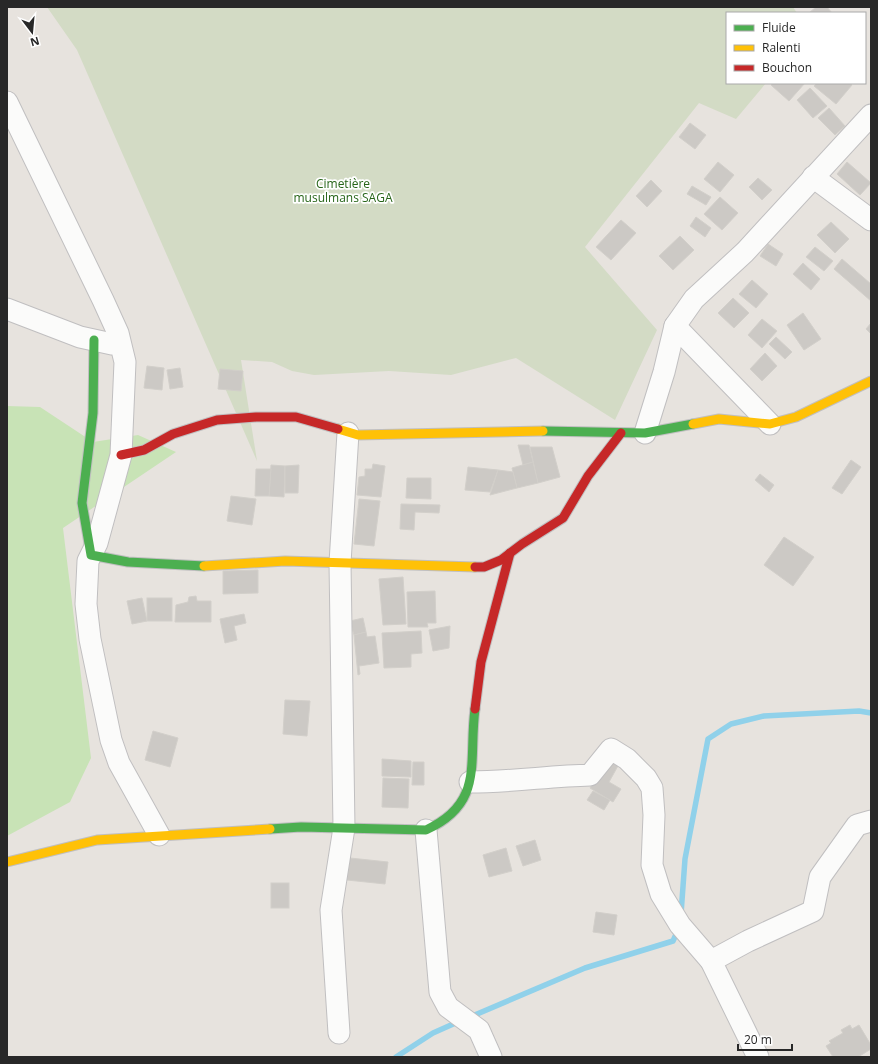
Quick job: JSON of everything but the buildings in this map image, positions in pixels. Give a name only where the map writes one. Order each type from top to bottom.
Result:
[{"type":"street","points":[[7,102],[103,300],[121,346],[125,362],[121,455],[97,543],[88,561],[86,604],[90,639],[106,721],[119,763],[159,835]]},
{"type":"street","points":[[645,433],[664,372],[675,326],[694,299],[745,252],[871,115]]},
{"type":"street","points":[[813,177],[871,220]]},
{"type":"street","points":[[7,309],[80,337],[121,346]]},
{"type":"street","points":[[675,326],[770,424]]},
{"type":"street","points":[[91,555],[82,503],[93,413],[94,340]]},
{"type":"street","points":[[121,455],[144,450],[173,434],[217,420],[256,417],[296,417],[358,435],[550,431],[645,433],[720,419],[770,424],[796,417],[871,381]]},
{"type":"street","points":[[339,1033],[332,910],[344,828],[340,563],[348,432]]},
{"type":"street","points":[[91,555],[128,562],[170,565],[220,566],[285,561],[484,568],[500,560],[563,518],[588,476],[621,433]]},
{"type":"street","points":[[7,862],[97,840],[301,827],[426,830],[437,826],[453,813],[465,798],[470,782],[474,715],[482,662],[510,553]]},
{"type":"street","points":[[470,782],[525,781],[550,776],[590,775],[610,749],[627,759],[646,778],[652,788],[654,809],[652,866],[661,894],[680,925],[711,962],[758,1057]]},
{"type":"street","points":[[711,962],[748,941],[813,911],[820,877],[857,825],[871,821]]},
{"type":"street","points":[[426,830],[440,992],[448,1007],[479,1030],[491,1057]]},
{"type":"green space","name":"Cimetière musulmans SAGA","points":[[47,7],[793,7],[796,12],[726,12],[726,84],[765,84],[736,119],[699,103],[585,247],[657,330],[615,420],[516,358],[451,375],[389,371],[314,375],[292,371],[272,362],[241,360],[257,461],[77,50]]},
{"type":"green space","points":[[7,406],[40,407],[93,442],[138,435],[176,452],[63,528],[91,758],[70,802],[7,836]]},
{"type":"waterway","points":[[681,914],[685,859],[708,739],[731,724],[764,716],[859,711],[871,713]]},
{"type":"waterway","points":[[470,1017],[585,968],[673,941],[678,930]]},
{"type":"waterway","points":[[396,1057],[433,1033],[460,1021]]},
{"type":"traffic: fast","points":[[94,340],[93,413],[82,503],[91,555],[128,562],[204,566]]},
{"type":"traffic: fast","points":[[543,431],[645,433],[693,424]]},
{"type":"traffic: fast","points":[[270,829],[301,827],[426,830],[445,819],[458,807],[466,794],[472,763],[475,709]]},
{"type":"traffic: slow","points":[[693,424],[719,419],[770,424],[796,417],[871,381]]},
{"type":"traffic: slow","points":[[338,429],[358,435],[543,431]]},
{"type":"traffic: slow","points":[[204,566],[285,561],[475,567]]},
{"type":"traffic: slow","points":[[7,862],[97,840],[270,829]]},
{"type":"traffic: jam","points":[[121,455],[144,450],[173,434],[217,420],[256,417],[296,417],[338,429]]},
{"type":"traffic: jam","points":[[475,567],[484,567],[501,560],[522,544],[563,518],[588,476],[621,433]]},
{"type":"traffic: jam","points":[[475,709],[481,662],[510,553]]}]
